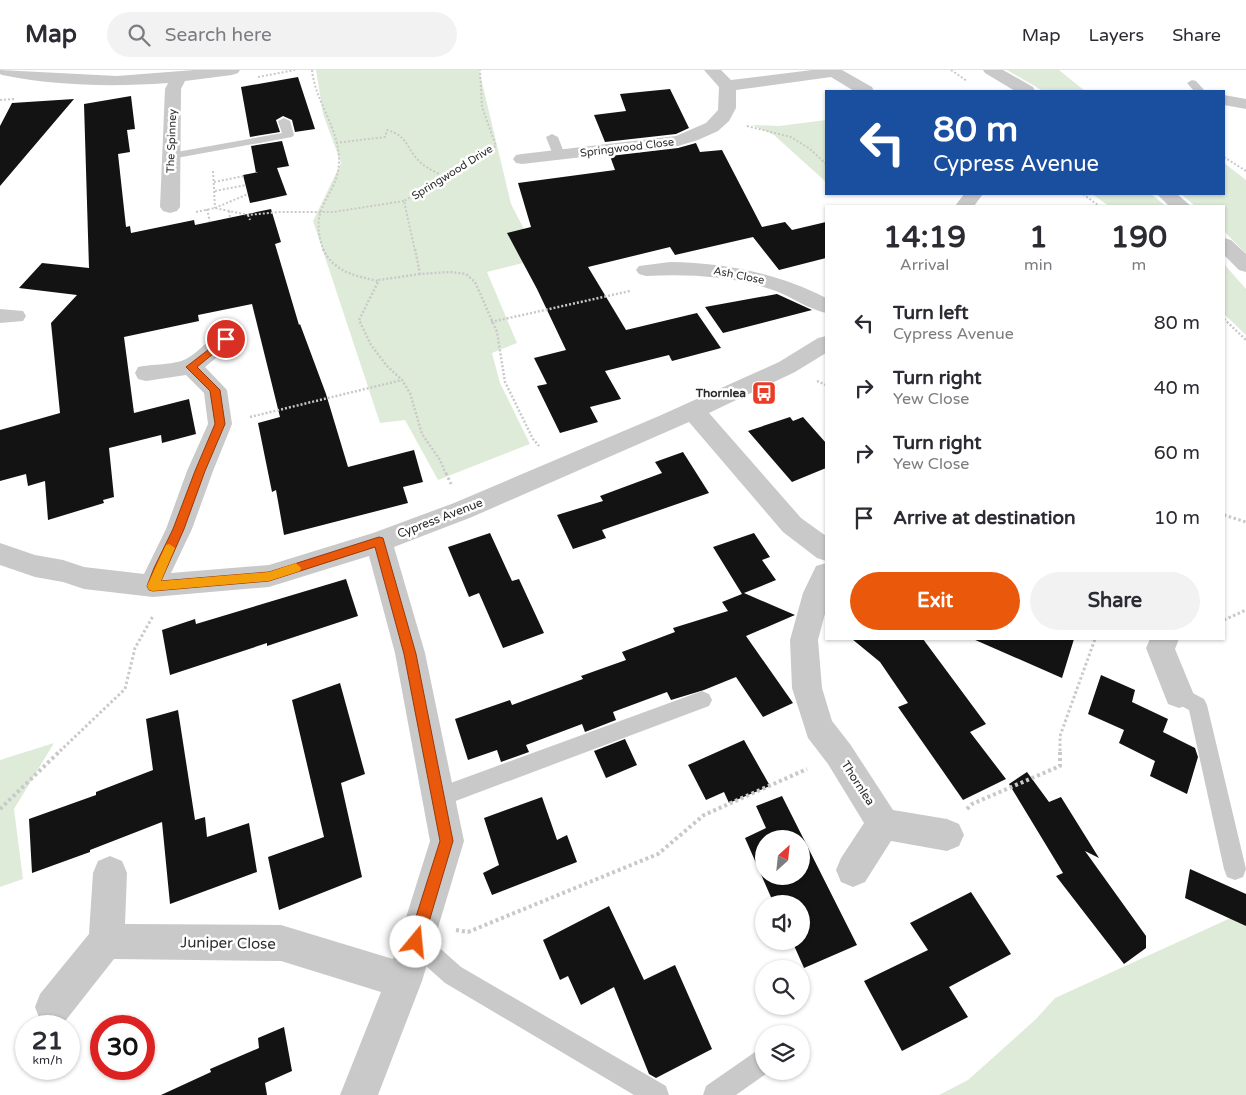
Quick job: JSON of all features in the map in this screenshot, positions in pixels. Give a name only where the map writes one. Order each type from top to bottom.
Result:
[{"type":"street","points":[[0,88],[10,72],[86,82],[179,77],[232,70]]},
{"type":"street","points":[[712,70],[727,86],[727,109],[720,120]]},
{"type":"street","points":[[991,70],[1025,90]]},
{"type":"street","points":[[727,86],[832,71],[864,90]]},
{"type":"street","name":"The Spinney","points":[[170,207],[173,89],[179,77]]},
{"type":"street","points":[[1225,100],[1246,104]]},
{"type":"street","name":"Springwood Close","points":[[522,159],[678,141],[714,127],[720,120]]},
{"type":"street","points":[[965,205],[973,195]]},
{"type":"street","points":[[1167,195],[1180,205]]},
{"type":"street","points":[[1225,245],[1246,266]]},
{"type":"street","name":"Ash Close","points":[[646,270],[669,268],[715,269],[771,281],[808,296],[825,305]]},
{"type":"street","points":[[146,374],[191,367],[226,339]]},
{"type":"street","name":"Cypress Avenue","points":[[0,554],[35,566],[63,571],[84,578],[153,586],[269,576],[379,542],[463,510],[787,367],[825,344]]},
{"type":"street","points":[[153,586],[179,529],[200,471],[220,424],[215,390],[191,367]]},
{"type":"street","points":[[693,410],[792,525],[825,549]]},
{"type":"street","points":[[360,1095],[404,981],[446,841],[410,654],[379,542]]},
{"type":"street","name":"Thornlea","points":[[825,576],[817,593],[804,640],[807,688],[819,728],[839,754],[883,824]]},
{"type":"street","points":[[1164,640],[1160,648],[1179,695]]},
{"type":"street","points":[[853,870],[883,824],[948,835]]},
{"type":"street","points":[[53,1007],[106,941],[110,873]]},
{"type":"street","name":"Juniper Close","points":[[106,941],[282,943],[404,981]]},
{"type":"lane","points":[[171,156],[288,135],[284,121]]},
{"type":"lane","points":[[552,137],[559,155]]},
{"type":"lane","points":[[1179,695],[1197,705],[1235,869]]},
{"type":"lane","points":[[437,798],[702,700]]},
{"type":"lane","points":[[418,933],[454,975],[657,1095]]},
{"type":"lane","points":[[715,1095],[755,1067]]},
{"type":"path","points":[[312,70],[313,80],[336,143],[339,163],[334,183],[320,212],[318,224],[322,250],[332,266],[378,281],[420,274],[450,272],[466,274],[472,277],[497,332],[505,382],[533,440],[560,468]]},
{"type":"path","name":"Springwood Drive","points":[[420,274],[404,201],[496,146],[482,107],[480,70]]},
{"type":"path","points":[[720,120],[791,138],[810,149],[825,163]]},
{"type":"path","points":[[336,143],[385,137],[387,130],[398,132],[407,140],[417,159],[445,177]]},
{"type":"path","points":[[1225,158],[1246,172]]},
{"type":"path","points":[[214,182],[244,176]]},
{"type":"path","points":[[215,191],[246,185]]},
{"type":"path","points":[[170,207],[170,216],[207,210],[248,194]]},
{"type":"path","points":[[1084,195],[1098,205]]},
{"type":"path","points":[[215,208],[248,215],[267,215],[362,209],[404,201]]},
{"type":"path","points":[[207,210],[210,222]]},
{"type":"path","points":[[228,211],[230,218]]},
{"type":"path","points":[[248,215],[250,220]]},
{"type":"path","points":[[492,322],[646,287],[646,270]]},
{"type":"path","points":[[378,281],[359,320],[371,345],[387,366],[402,380],[410,393],[422,434],[440,460],[463,510]]},
{"type":"path","points":[[1225,319],[1246,340]]},
{"type":"path","points":[[220,424],[402,380]]},
{"type":"path","points":[[1225,515],[1246,522]]},
{"type":"path","points":[[0,809],[125,689],[135,648],[157,609],[153,586]]},
{"type":"path","points":[[1225,620],[1246,610]]},
{"type":"path","points":[[948,835],[972,804],[1060,766],[1060,736],[1095,640]]},
{"type":"path","points":[[418,933],[468,932],[658,854],[704,815],[839,754]]},
{"type":"green space","points":[[316,70],[479,70],[511,204],[524,229],[523,263],[487,272],[517,343],[492,353],[500,383],[530,444],[438,480],[405,420],[380,423],[313,221],[341,163],[323,114]]},
{"type":"green space","points":[[1007,70],[1059,70],[1084,90],[1041,90]]},
{"type":"green space","points":[[825,120],[825,181],[774,135],[752,125],[779,126]]},
{"type":"green space","points":[[1225,164],[1246,180],[1246,254],[1225,232],[1225,205],[1194,205],[1182,195],[1225,195]]},
{"type":"green space","points":[[1093,195],[1152,195],[1165,205],[1108,205]]},
{"type":"green space","points":[[1225,265],[1246,289],[1246,335],[1225,315]]},
{"type":"green space","points":[[54,743],[14,809],[23,879],[0,887],[0,760]]},
{"type":"green space","points":[[1246,911],[1246,1095],[939,1095],[968,1080],[1036,1019],[1055,998]]},
{"type":"building","points":[[298,77],[315,129],[295,132],[292,120],[283,116],[276,120],[280,132],[250,137],[241,87]]},
{"type":"building","points":[[670,89],[689,128],[676,134],[605,142],[594,115],[626,111],[620,94]]},
{"type":"building","points":[[131,96],[135,129],[127,130],[130,152],[118,154],[126,227],[130,226],[131,233],[194,220],[195,225],[271,209],[281,242],[275,244],[299,325],[326,394],[348,467],[414,450],[423,482],[403,487],[408,503],[284,535],[276,490],[272,492],[258,423],[280,417],[252,304],[198,315],[199,321],[124,337],[134,413],[189,399],[196,434],[162,443],[161,435],[109,448],[114,497],[103,500],[104,503],[48,520],[45,481],[28,486],[26,474],[0,481],[0,430],[60,413],[51,323],[77,295],[19,288],[42,263],[89,268],[84,104]]},
{"type":"building","points":[[74,99],[0,186],[0,126],[12,103]]},
{"type":"building","points":[[282,141],[289,166],[277,168],[287,195],[250,203],[243,175],[256,172],[251,146]]},
{"type":"building","points":[[696,143],[700,152],[722,150],[762,227],[785,222],[792,230],[825,222],[825,258],[779,270],[753,237],[675,255],[670,247],[588,267],[626,330],[697,313],[721,348],[672,361],[669,355],[605,371],[621,399],[590,407],[598,422],[560,433],[537,386],[547,384],[534,358],[566,350],[537,289],[507,233],[531,227],[518,183],[615,170],[610,156],[678,148]]},
{"type":"building","points":[[777,294],[812,310],[723,333],[705,307]]},
{"type":"building","points":[[790,417],[793,421],[803,417],[825,442],[825,468],[792,482],[748,431]]},
{"type":"building","points":[[683,452],[709,493],[602,530],[606,538],[573,549],[557,515],[603,501],[600,496],[662,473],[655,462]]},
{"type":"building","points":[[490,533],[512,581],[519,579],[544,633],[503,648],[479,593],[469,597],[448,547]]},
{"type":"building","points":[[754,533],[770,557],[762,560],[776,580],[744,593],[795,615],[746,636],[793,703],[763,717],[736,677],[704,690],[671,700],[667,692],[613,712],[616,720],[585,732],[582,724],[526,745],[529,752],[501,762],[497,750],[468,760],[455,719],[510,700],[512,705],[583,679],[581,676],[626,660],[622,652],[675,632],[673,628],[728,611],[722,602],[742,594],[713,547]]},
{"type":"building","points":[[346,579],[358,616],[170,675],[162,630],[195,619],[196,624]]},
{"type":"building","points":[[853,640],[924,640],[986,724],[970,732],[1006,779],[963,800],[898,707],[908,703],[880,662]]},
{"type":"building","points":[[975,640],[1074,640],[1062,678]]},
{"type":"building","points":[[1101,675],[1135,690],[1132,702],[1168,719],[1163,732],[1195,748],[1198,757],[1187,794],[1150,776],[1155,761],[1119,743],[1124,730],[1088,714]]},
{"type":"building","points":[[340,683],[365,774],[341,783],[362,877],[279,910],[268,857],[324,837],[292,700]]},
{"type":"building","points":[[178,710],[195,820],[205,817],[207,837],[249,823],[257,872],[170,904],[162,822],[90,850],[90,852],[32,873],[29,819],[96,795],[96,792],[153,770],[146,719]]},
{"type":"building","points":[[625,739],[637,765],[606,778],[594,751]]},
{"type":"building","points":[[744,740],[770,786],[729,803],[724,792],[706,800],[688,765]]},
{"type":"building","points":[[1027,772],[1049,802],[1061,797],[1099,858],[1085,851],[1146,936],[1146,948],[1124,964],[1056,876],[1063,873],[1009,784]]},
{"type":"building","points":[[782,796],[799,830],[762,830],[766,828],[756,806]]},
{"type":"building","points":[[542,797],[557,840],[567,835],[577,862],[492,895],[483,873],[499,865],[484,818]]},
{"type":"building","points":[[755,833],[755,861],[745,838]]},
{"type":"building","points":[[810,852],[857,945],[810,965],[810,960],[800,960],[796,950],[810,950],[810,895],[770,895],[766,885],[810,885]]},
{"type":"building","points":[[1190,869],[1246,894],[1246,926],[1185,898]]},
{"type":"building","points":[[971,892],[1011,954],[949,987],[968,1017],[902,1051],[864,981],[928,950],[910,923]]},
{"type":"building","points":[[609,906],[644,980],[675,965],[712,1049],[656,1078],[649,1074],[614,987],[581,1005],[568,976],[560,980],[543,940]]},
{"type":"building","points":[[284,1027],[292,1071],[265,1083],[267,1095],[161,1095],[211,1072],[210,1069],[259,1048],[258,1038]]},
{"type":"slow traffic","points":[[169,548],[153,586],[269,576],[296,568]]},
{"type":"place","name":"Thornlea","points":[[764,393]]},
{"type":"route","points":[[226,339],[191,367],[215,390],[220,424],[200,471],[179,529],[153,586],[269,576],[379,542],[410,654],[446,841],[416,942]]}]
